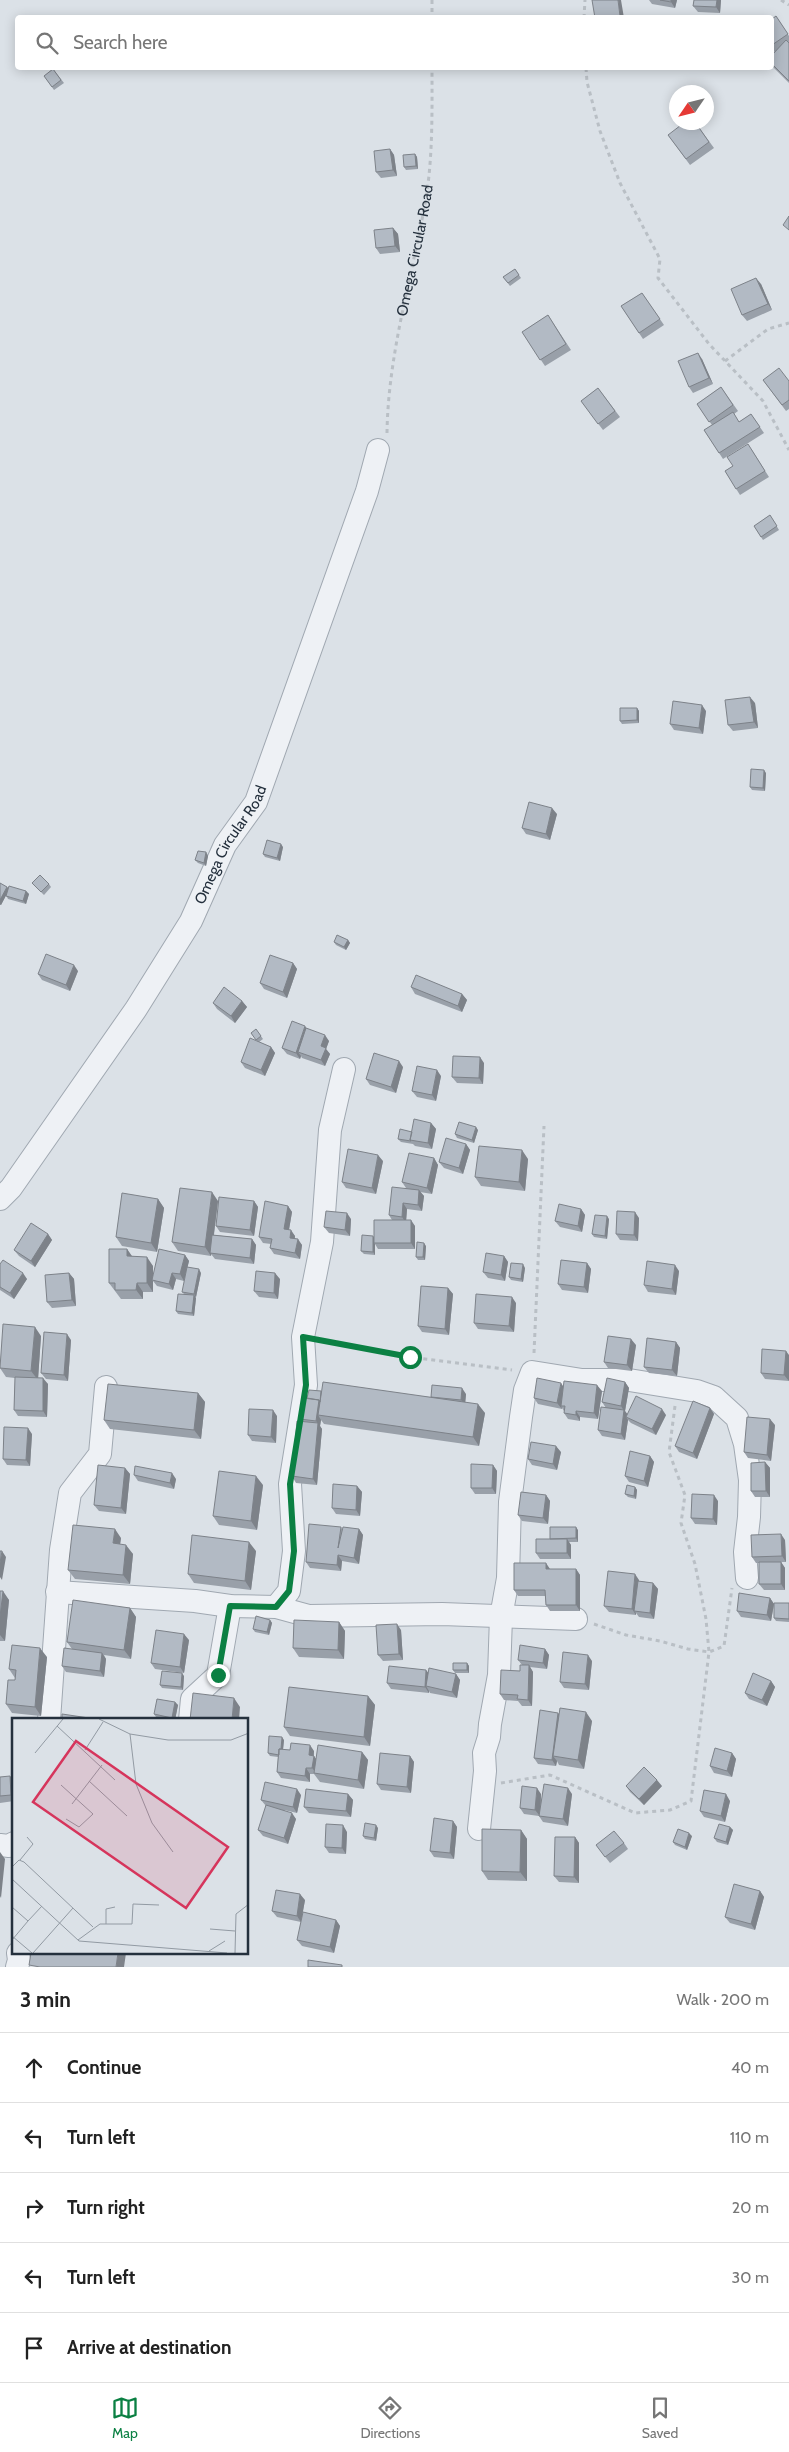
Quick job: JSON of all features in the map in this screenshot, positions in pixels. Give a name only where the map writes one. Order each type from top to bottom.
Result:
[{"type":"street","name":"Omega Circular Road","points":[[0,1199],[11,1188],[136,1009],[190,921],[225,845],[256,802],[367,491],[382,441]]},
{"type":"street","points":[[276,1607],[289,1591],[294,1551],[290,1484],[306,1385],[303,1337],[322,1242],[330,1130],[344,1069]]},
{"type":"street","points":[[479,1830],[484,1753],[489,1737],[499,1675],[501,1617],[508,1578],[510,1502],[525,1390],[532,1372],[582,1380],[630,1380],[697,1391],[714,1397],[737,1418],[744,1444],[750,1480],[750,1517],[745,1552],[748,1578]]},
{"type":"street","points":[[49,1718],[57,1592],[61,1550],[70,1493],[100,1454],[106,1387]]},
{"type":"street","points":[[57,1592],[195,1601],[230,1606],[276,1607],[310,1616],[442,1614],[576,1619]]},
{"type":"street","points":[[190,1718],[192,1699],[218,1675],[230,1606]]},
{"type":"street","points":[[0,1845],[9,1846],[12,1844]]},
{"type":"street","points":[[17,1967],[20,1960],[18,1954]]},
{"type":"path","points":[[432,0],[432,15]]},
{"type":"path","points":[[584,15],[585,0]]},
{"type":"path","points":[[782,0],[789,5]]},
{"type":"path","name":"Omega Circular Road","points":[[382,441],[387,395],[425,202],[432,113],[432,70]]},
{"type":"path","points":[[586,70],[587,82],[600,132],[620,183],[660,259],[658,278],[709,344],[763,402],[789,450]]},
{"type":"path","points":[[725,361],[768,329],[789,323]]},
{"type":"path","points":[[303,1337],[410,1357],[532,1372],[539,1270],[544,1126]]},
{"type":"path","points":[[483,1787],[550,1775],[635,1813],[670,1810],[691,1801],[709,1652],[706,1618],[695,1564],[681,1523],[684,1495],[669,1452],[677,1389]]},
{"type":"path","points":[[576,1619],[626,1635],[709,1652],[724,1646],[730,1589],[748,1578]]},
{"type":"building","points":[[592,0],[618,0],[620,15],[594,15]]},
{"type":"building","points":[[694,0],[717,0],[716,7],[693,6]]},
{"type":"building","points":[[776,16],[788,34],[774,44],[774,18]]},
{"type":"building","points":[[786,40],[789,43],[789,81],[774,66],[774,53]]},
{"type":"building","points":[[54,70],[61,80],[52,87],[44,76]]},
{"type":"building","points":[[675,130],[701,130],[709,142],[686,159],[668,135]]},
{"type":"building","points":[[390,149],[393,170],[376,172],[374,151]]},
{"type":"building","points":[[415,154],[416,166],[404,167],[403,155]]},
{"type":"building","points":[[789,216],[789,230],[783,225]]},
{"type":"building","points":[[393,228],[395,246],[376,248],[374,230]]},
{"type":"building","points":[[515,269],[519,275],[508,283],[503,277]]},
{"type":"building","points":[[756,278],[768,304],[742,315],[731,289]]},
{"type":"building","points":[[642,293],[660,319],[639,333],[621,306]]},
{"type":"building","points":[[548,315],[566,344],[540,360],[522,332]]},
{"type":"building","points":[[698,353],[709,378],[689,387],[678,361]]},
{"type":"building","points":[[779,368],[789,381],[789,400],[782,405],[763,380]]},
{"type":"building","points":[[721,387],[733,405],[709,422],[697,404]]},
{"type":"building","points":[[598,388],[615,411],[598,424],[581,401]]},
{"type":"building","points":[[733,412],[739,422],[751,414],[760,427],[719,453],[704,430]]},
{"type":"building","points":[[748,444],[765,471],[736,489],[725,471],[733,466],[727,457]]},
{"type":"building","points":[[770,515],[777,526],[761,537],[754,526]]},
{"type":"building","points":[[750,697],[754,722],[728,725],[725,700]]},
{"type":"building","points":[[673,701],[702,705],[699,728],[670,724]]},
{"type":"building","points":[[620,708],[637,708],[637,720],[620,721]]},
{"type":"building","points":[[751,769],[764,770],[763,788],[750,787]]},
{"type":"building","points":[[529,802],[552,808],[546,834],[522,828]]},
{"type":"building","points":[[267,840],[281,844],[277,858],[263,854]]},
{"type":"building","points":[[198,851],[206,852],[204,863],[195,860]]},
{"type":"building","points":[[40,875],[49,884],[41,892],[32,883]]},
{"type":"building","points":[[0,883],[7,887],[0,900]]},
{"type":"building","points":[[9,886],[26,891],[23,901],[6,896]]},
{"type":"building","points":[[337,935],[348,940],[344,947],[334,942]]},
{"type":"building","points":[[46,954],[74,965],[66,985],[38,974]]},
{"type":"building","points":[[270,955],[293,963],[283,992],[260,983]]},
{"type":"building","points":[[416,975],[462,994],[458,1006],[411,987]]},
{"type":"building","points":[[224,987],[242,1001],[231,1016],[213,1003]]},
{"type":"building","points":[[292,1021],[305,1026],[296,1053],[282,1048]]},
{"type":"building","points":[[306,1028],[325,1035],[321,1046],[326,1048],[321,1060],[298,1052]]},
{"type":"building","points":[[256,1029],[261,1036],[256,1040],[251,1033]]},
{"type":"building","points":[[250,1038],[271,1047],[261,1070],[241,1062]]},
{"type":"building","points":[[374,1053],[399,1061],[391,1087],[366,1079]]},
{"type":"building","points":[[453,1056],[480,1057],[479,1078],[452,1077]]},
{"type":"building","points":[[417,1066],[437,1070],[432,1095],[412,1091]]},
{"type":"building","points":[[414,1119],[431,1123],[428,1143],[410,1140]]},
{"type":"building","points":[[459,1122],[476,1127],[472,1140],[455,1134]]},
{"type":"building","points":[[400,1129],[412,1132],[411,1141],[398,1139]]},
{"type":"building","points":[[446,1138],[466,1144],[459,1168],[439,1162]]},
{"type":"building","points":[[479,1146],[522,1150],[519,1182],[475,1177]]},
{"type":"building","points":[[348,1149],[378,1155],[372,1188],[342,1182]]},
{"type":"building","points":[[409,1153],[434,1158],[427,1188],[402,1182]]},
{"type":"building","points":[[392,1187],[419,1190],[418,1205],[403,1203],[402,1217],[389,1215]]},
{"type":"building","points":[[180,1188],[212,1192],[205,1247],[172,1242]]},
{"type":"building","points":[[122,1193],[158,1199],[151,1243],[116,1237]]},
{"type":"building","points":[[219,1197],[254,1201],[250,1230],[216,1226]]},
{"type":"building","points":[[265,1201],[288,1206],[284,1229],[291,1230],[290,1238],[298,1239],[295,1253],[270,1248],[272,1239],[259,1237]]},
{"type":"building","points":[[559,1204],[581,1209],[578,1226],[555,1221]]},
{"type":"building","points":[[326,1211],[347,1213],[345,1230],[324,1227]]},
{"type":"building","points":[[617,1211],[635,1212],[634,1235],[616,1234]]},
{"type":"building","points":[[595,1215],[607,1216],[605,1236],[592,1234]]},
{"type":"building","points":[[374,1220],[411,1220],[411,1243],[374,1243]]},
{"type":"building","points":[[31,1223],[48,1234],[31,1261],[14,1250]]},
{"type":"building","points":[[212,1235],[252,1239],[250,1258],[210,1253]]},
{"type":"building","points":[[362,1235],[373,1236],[373,1252],[361,1251]]},
{"type":"building","points":[[417,1242],[424,1243],[423,1257],[416,1257]]},
{"type":"building","points":[[109,1249],[127,1249],[127,1256],[147,1257],[147,1283],[137,1283],[136,1290],[115,1290],[115,1283],[109,1283]]},
{"type":"building","points":[[159,1249],[185,1255],[180,1274],[172,1273],[169,1284],[152,1280]]},
{"type":"building","points":[[486,1253],[504,1256],[501,1275],[483,1272]]},
{"type":"building","points":[[3,1260],[23,1273],[10,1293],[0,1287],[0,1264]]},
{"type":"building","points":[[561,1260],[587,1263],[584,1287],[558,1284]]},
{"type":"building","points":[[647,1261],[675,1265],[672,1289],[644,1285]]},
{"type":"building","points":[[511,1263],[523,1264],[521,1279],[509,1277]]},
{"type":"building","points":[[187,1267],[199,1269],[194,1294],[182,1292]]},
{"type":"building","points":[[256,1271],[275,1273],[274,1293],[254,1291]]},
{"type":"building","points":[[69,1273],[72,1300],[47,1302],[45,1275]]},
{"type":"building","points":[[421,1286],[448,1288],[445,1329],[418,1326]]},
{"type":"building","points":[[178,1294],[194,1295],[192,1313],[176,1311]]},
{"type":"building","points":[[476,1294],[512,1297],[509,1326],[474,1323]]},
{"type":"building","points":[[3,1324],[35,1327],[31,1371],[0,1368]]},
{"type":"building","points":[[44,1332],[67,1334],[64,1375],[41,1373]]},
{"type":"building","points":[[608,1336],[631,1339],[627,1365],[604,1362]]},
{"type":"building","points":[[647,1338],[676,1342],[672,1370],[644,1367]]},
{"type":"building","points":[[762,1349],[786,1351],[784,1375],[761,1373]]},
{"type":"building","points":[[15,1377],[43,1378],[43,1411],[14,1410]]},
{"type":"building","points":[[537,1378],[561,1383],[557,1403],[534,1398]]},
{"type":"building","points":[[607,1378],[625,1382],[621,1406],[602,1402]]},
{"type":"building","points":[[564,1381],[597,1385],[594,1413],[576,1411],[576,1415],[564,1413],[565,1406],[561,1406]]},
{"type":"building","points":[[323,1382],[478,1404],[473,1437],[318,1415]]},
{"type":"building","points":[[108,1384],[198,1393],[194,1430],[104,1420]]},
{"type":"building","points":[[432,1385],[462,1388],[461,1400],[431,1397]]},
{"type":"building","points":[[309,1390],[321,1391],[320,1402],[319,1400],[307,1398]]},
{"type":"building","points":[[636,1396],[662,1409],[652,1429],[626,1417]]},
{"type":"building","points":[[303,1398],[319,1400],[316,1421],[300,1419]]},
{"type":"building","points":[[693,1401],[710,1408],[693,1453],[675,1446]]},
{"type":"building","points":[[601,1407],[624,1410],[621,1434],[598,1430]]},
{"type":"building","points":[[249,1409],[273,1410],[271,1437],[248,1435]]},
{"type":"building","points":[[747,1417],[770,1419],[767,1455],[744,1452]]},
{"type":"building","points":[[297,1421],[318,1423],[313,1479],[292,1476]]},
{"type":"building","points":[[4,1427],[28,1428],[26,1460],[3,1459]]},
{"type":"building","points":[[531,1442],[556,1446],[553,1464],[528,1459]]},
{"type":"building","points":[[630,1451],[650,1456],[644,1481],[625,1476]]},
{"type":"building","points":[[765,1462],[766,1491],[751,1491],[751,1463]]},
{"type":"building","points":[[471,1464],[493,1465],[492,1488],[471,1488]]},
{"type":"building","points":[[98,1465],[125,1468],[121,1508],[94,1505]]},
{"type":"building","points":[[135,1466],[172,1473],[170,1483],[134,1475]]},
{"type":"building","points":[[219,1471],[256,1476],[251,1521],[213,1516]]},
{"type":"building","points":[[333,1484],[357,1486],[356,1510],[332,1508]]},
{"type":"building","points":[[627,1485],[635,1487],[634,1496],[625,1494]]},
{"type":"building","points":[[521,1492],[546,1495],[543,1518],[518,1515]]},
{"type":"building","points":[[692,1494],[714,1495],[713,1519],[691,1518]]},
{"type":"building","points":[[309,1524],[341,1527],[338,1548],[343,1527],[359,1529],[354,1558],[338,1555],[337,1565],[306,1562]]},
{"type":"building","points":[[73,1525],[115,1529],[113,1543],[126,1545],[123,1575],[68,1570]]},
{"type":"building","points":[[550,1527],[576,1527],[576,1538],[550,1539]]},
{"type":"building","points":[[781,1534],[782,1556],[752,1557],[751,1535]]},
{"type":"building","points":[[192,1535],[249,1542],[245,1581],[188,1574]]},
{"type":"building","points":[[536,1539],[567,1539],[567,1553],[536,1553]]},
{"type":"building","points":[[759,1562],[781,1562],[781,1584],[759,1584]]},
{"type":"building","points":[[514,1563],[546,1563],[546,1569],[576,1569],[576,1605],[546,1605],[545,1590],[514,1590]]},
{"type":"building","points":[[608,1571],[635,1574],[632,1609],[604,1606]]},
{"type":"building","points":[[638,1581],[653,1583],[650,1613],[634,1611]]},
{"type":"building","points":[[0,1591],[3,1591],[0,1617]]},
{"type":"building","points":[[739,1593],[770,1598],[767,1615],[737,1611]]},
{"type":"building","points":[[73,1600],[130,1608],[124,1650],[67,1642]]},
{"type":"building","points":[[774,1603],[789,1603],[789,1619],[774,1618]]},
{"type":"building","points":[[256,1616],[270,1620],[267,1632],[253,1629]]},
{"type":"building","points":[[294,1620],[339,1622],[338,1650],[293,1648]]},
{"type":"building","points":[[397,1624],[399,1654],[378,1655],[376,1625]]},
{"type":"building","points":[[156,1630],[184,1634],[180,1667],[151,1663]]},
{"type":"building","points":[[12,1645],[40,1648],[35,1707],[6,1704],[8,1680],[15,1680],[16,1670],[9,1669]]},
{"type":"building","points":[[520,1645],[545,1649],[543,1663],[518,1660]]},
{"type":"building","points":[[64,1648],[102,1653],[100,1671],[62,1666]]},
{"type":"building","points":[[563,1652],[588,1655],[585,1684],[560,1682]]},
{"type":"building","points":[[453,1663],[467,1663],[467,1670],[453,1670]]},
{"type":"building","points":[[520,1665],[529,1665],[528,1700],[517,1699],[518,1695],[500,1694],[501,1670],[520,1671]]},
{"type":"building","points":[[389,1666],[426,1670],[425,1687],[387,1683]]},
{"type":"building","points":[[429,1668],[456,1674],[452,1692],[426,1686]]},
{"type":"building","points":[[162,1671],[182,1673],[181,1687],[160,1685]]},
{"type":"building","points":[[753,1673],[771,1681],[762,1700],[745,1693]]},
{"type":"building","points":[[289,1687],[368,1696],[364,1737],[284,1727]]},
{"type":"building","points":[[193,1693],[234,1698],[232,1718],[190,1718]]},
{"type":"building","points":[[157,1699],[175,1702],[172,1718],[154,1714]]},
{"type":"building","points":[[560,1708],[586,1712],[578,1760],[553,1756]]},
{"type":"building","points":[[540,1710],[558,1713],[552,1760],[534,1758]]},
{"type":"building","points":[[62,1714],[89,1718],[62,1718]]},
{"type":"building","points":[[269,1736],[282,1737],[279,1755],[268,1753]]},
{"type":"building","points":[[291,1743],[310,1745],[309,1755],[314,1756],[312,1768],[306,1768],[305,1776],[277,1772],[279,1749],[290,1750]]},
{"type":"building","points":[[318,1745],[362,1752],[358,1780],[314,1773]]},
{"type":"building","points":[[715,1748],[732,1753],[727,1771],[710,1766]]},
{"type":"building","points":[[380,1753],[410,1756],[407,1787],[377,1784]]},
{"type":"building","points":[[644,1767],[657,1780],[639,1799],[626,1786]]},
{"type":"building","points":[[10,1776],[11,1795],[0,1796],[0,1777]]},
{"type":"building","points":[[265,1782],[297,1789],[293,1807],[261,1800]]},
{"type":"building","points":[[544,1784],[568,1788],[563,1819],[539,1816]]},
{"type":"building","points":[[522,1786],[537,1788],[535,1810],[520,1808]]},
{"type":"building","points":[[306,1789],[348,1794],[346,1811],[304,1807]]},
{"type":"building","points":[[704,1790],[726,1794],[721,1816],[700,1811]]},
{"type":"building","points":[[266,1805],[292,1813],[284,1838],[258,1830]]},
{"type":"building","points":[[434,1818],[453,1821],[450,1853],[430,1851]]},
{"type":"building","points":[[365,1823],[376,1825],[374,1838],[363,1836]]},
{"type":"building","points":[[326,1824],[343,1825],[342,1848],[325,1847]]},
{"type":"building","points":[[719,1824],[730,1827],[726,1842],[714,1838]]},
{"type":"building","points":[[482,1829],[521,1830],[520,1872],[482,1871]]},
{"type":"building","points":[[678,1829],[689,1833],[685,1847],[673,1842]]},
{"type":"building","points":[[614,1831],[624,1843],[605,1857],[596,1845]]},
{"type":"building","points":[[555,1837],[575,1837],[574,1877],[554,1876]]},
{"type":"building","points":[[734,1884],[760,1891],[751,1924],[725,1917]]},
{"type":"building","points":[[276,1890],[300,1894],[297,1916],[272,1911]]},
{"type":"building","points":[[303,1912],[336,1920],[330,1947],[297,1940]]},
{"type":"building","points":[[31,1954],[118,1954],[116,1967],[40,1967],[29,1965]]},
{"type":"building","points":[[308,1960],[342,1965],[342,1967],[308,1967]]},
{"type":"route","points":[[218,1675],[230,1606],[276,1607],[289,1591],[294,1551],[290,1484],[306,1385],[303,1337],[410,1357]]}]
